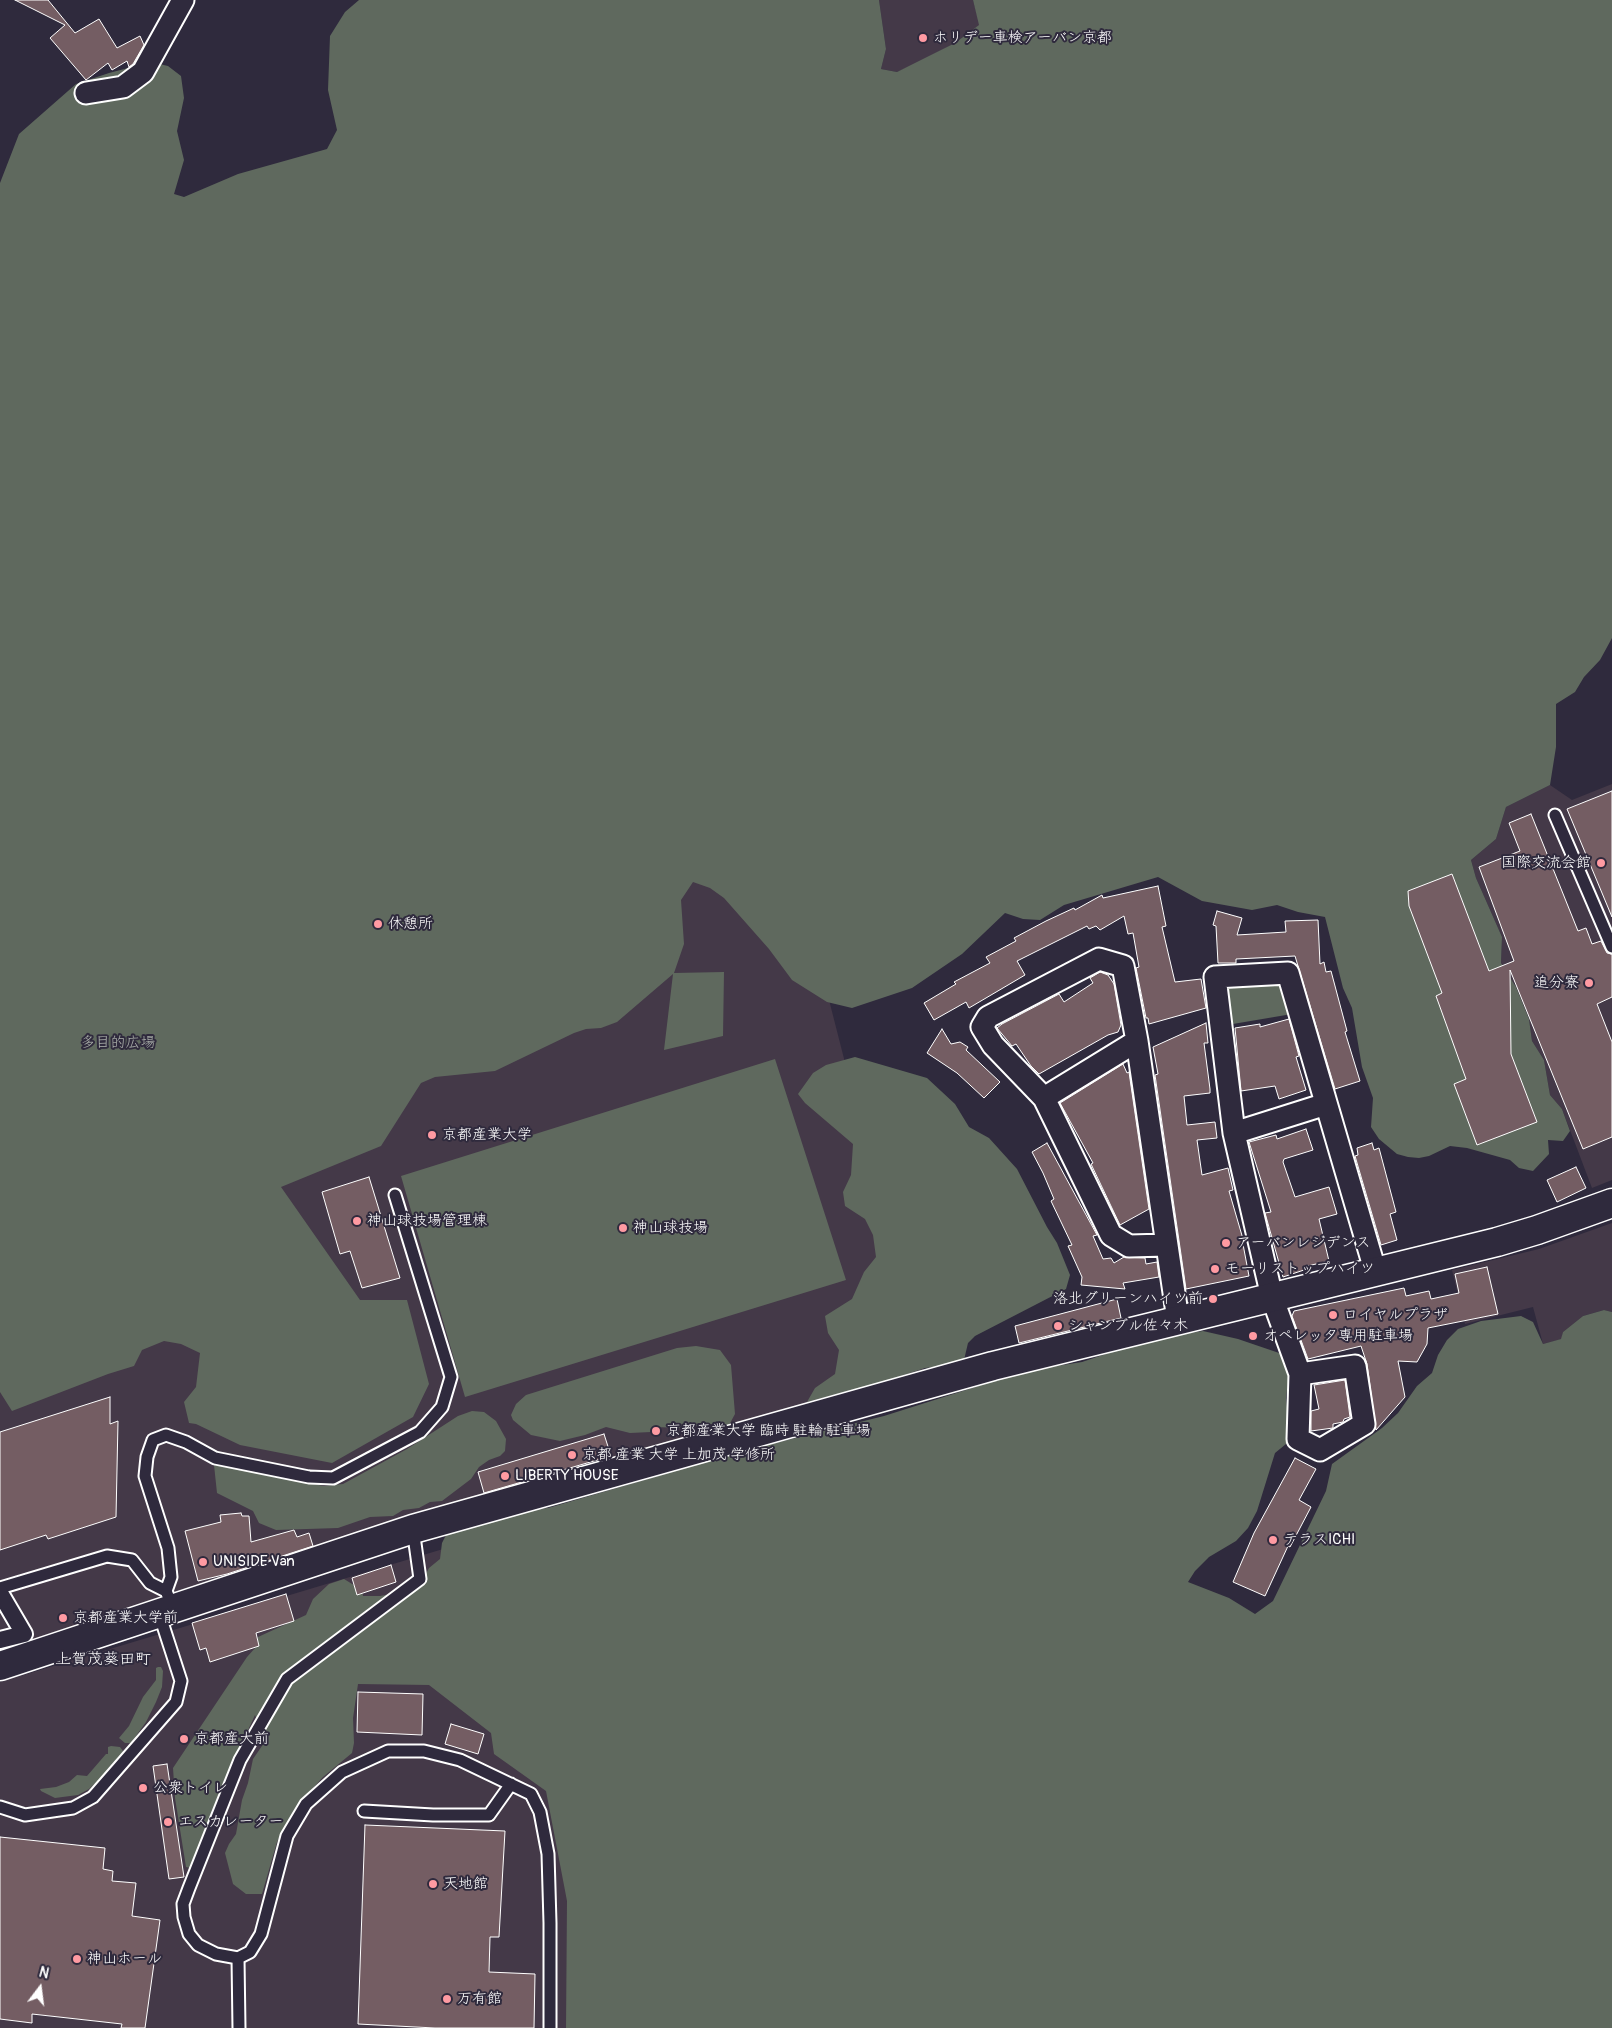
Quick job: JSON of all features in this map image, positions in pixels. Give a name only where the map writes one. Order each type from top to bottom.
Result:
[{"type":"street","points":[[86,93],[122,87],[143,72],[183,0]]},
{"type":"street","points":[[1166,1245],[1129,1246],[1112,1236],[1044,1098],[993,1045],[982,1027],[988,1017],[1099,959],[1123,966],[1137,1041],[1178,1320]]},
{"type":"street","points":[[1300,1374],[1272,1297],[1234,1132],[1215,977],[1288,973],[1375,1270]]},
{"type":"street","points":[[1044,1098],[1137,1041]]},
{"type":"street","points":[[1234,1132],[1326,1104]]},
{"type":"street","points":[[0,1666],[166,1604],[413,1529],[928,1384],[1375,1270],[1497,1242],[1612,1203]]},
{"type":"street","points":[[0,1593],[24,1634],[0,1640]]},
{"type":"lane","points":[[1555,815],[1612,947]]},
{"type":"lane","points":[[0,1807],[25,1815],[73,1808],[93,1797],[176,1702],[181,1681],[166,1604],[172,1577],[168,1548],[145,1476],[147,1458],[153,1440],[166,1435],[186,1442],[215,1458],[309,1476],[334,1478],[420,1432],[442,1407],[451,1377],[395,1194]]},
{"type":"lane","points":[[413,1529],[420,1579],[287,1679],[240,1760],[183,1904],[184,1917],[190,1934],[198,1945],[216,1954],[238,1958],[250,1952],[261,1934],[287,1836],[306,1804],[342,1772],[388,1751],[424,1751],[460,1760],[531,1794],[540,1812],[548,1854],[550,2028]]},
{"type":"lane","points":[[0,1588],[107,1556],[132,1560],[166,1604]]},
{"type":"lane","points":[[364,1811],[433,1815],[489,1815],[511,1784]]},
{"type":"lane","points":[[238,1958],[239,2028]]},
{"type":"shaded area","name":"ホリデー車検アーバン京都","points":[[879,0],[973,0],[980,25],[955,43],[916,64],[897,72],[881,69],[886,49]]},
{"type":"shaded area","name":"京都産業大学","points":[[0,607],[803,898],[924,1372],[419,1515],[0,1651]]},
{"type":"shaded area","points":[[1612,784],[1612,1180],[1592,1188],[1562,1109],[1550,1095],[1544,1060],[1532,1041],[1529,1019],[1516,987],[1501,963],[1502,937],[1476,878],[1471,860],[1496,839],[1506,807],[1550,785],[1572,800]]},
{"type":"shaded area","points":[[1612,1223],[1612,1312],[1604,1310],[1583,1316],[1563,1332],[1562,1339],[1543,1344],[1533,1307],[1465,1324],[1452,1270],[1539,1249]]},
{"type":"shaded area","points":[[593,1504],[628,2028],[0,2028],[0,1682]]},
{"type":"green space","name":"多目的広場","points":[[359,0],[879,0],[886,49],[881,69],[897,72],[955,43],[979,25],[973,0],[1612,0],[1612,638],[1600,660],[1584,677],[1575,692],[1556,704],[1556,747],[1550,785],[1506,807],[1496,839],[1471,860],[1476,878],[1502,937],[1501,963],[1516,987],[1529,1019],[1532,1041],[1544,1060],[1550,1095],[1562,1109],[1570,1131],[1563,1141],[1548,1140],[1549,1154],[1533,1171],[1519,1168],[1510,1160],[1467,1148],[1450,1146],[1429,1156],[1419,1158],[1408,1157],[1397,1154],[1379,1139],[1371,1127],[1373,1098],[1362,1067],[1352,1008],[1343,988],[1325,917],[1298,912],[1277,905],[1252,910],[1202,901],[1158,877],[1064,905],[1040,920],[1023,919],[1005,913],[962,954],[912,988],[852,1008],[827,1002],[792,980],[769,949],[724,898],[710,888],[693,882],[681,900],[684,944],[674,973],[724,972],[723,1036],[664,1050],[673,974],[617,1022],[601,1028],[586,1029],[574,1033],[495,1071],[435,1077],[421,1083],[381,1146],[281,1187],[360,1300],[407,1300],[429,1384],[413,1417],[332,1463],[240,1445],[196,1424],[189,1423],[184,1402],[196,1387],[200,1353],[181,1344],[164,1341],[142,1350],[134,1366],[12,1411],[0,1392],[0,183],[19,134],[76,84],[151,62],[168,66],[181,76],[184,98],[177,131],[184,160],[174,194],[184,197],[238,174],[327,149],[337,130],[328,90],[330,36],[345,12]]},
{"type":"green space","points":[[1274,981],[1287,991],[1292,1014],[1227,1025],[1223,991],[1230,985]]},
{"type":"green space","points":[[855,1057],[927,1078],[955,1104],[969,1127],[989,1138],[1017,1169],[1057,1243],[1070,1275],[1066,1289],[975,1336],[968,1343],[964,1360],[944,1366],[925,1368],[883,1382],[807,1402],[815,1388],[835,1374],[839,1350],[828,1333],[825,1316],[852,1299],[864,1272],[876,1257],[873,1235],[865,1219],[845,1206],[843,1192],[851,1175],[853,1144],[805,1103],[798,1094],[813,1073],[826,1065]]},
{"type":"green space","name":"神山球技場","points":[[775,1059],[846,1280],[465,1397],[401,1176]]},
{"type":"green space","points":[[1604,1310],[1612,1312],[1612,2028],[566,2028],[567,1901],[546,1791],[494,1754],[491,1733],[429,1685],[358,1684],[353,1718],[354,1743],[352,1753],[323,1777],[303,1799],[287,1823],[277,1842],[262,1894],[246,1894],[233,1884],[225,1853],[236,1834],[242,1800],[253,1759],[264,1743],[264,1737],[255,1715],[225,1780],[190,1868],[186,1867],[175,1798],[173,1768],[247,1657],[256,1647],[258,1637],[306,1615],[313,1599],[329,1584],[344,1579],[362,1590],[363,1596],[380,1596],[418,1589],[429,1568],[440,1559],[442,1543],[446,1535],[520,1510],[548,1508],[747,1450],[884,1416],[1017,1372],[1082,1362],[1150,1339],[1203,1331],[1238,1339],[1285,1355],[1289,1373],[1286,1398],[1290,1436],[1286,1444],[1275,1453],[1257,1511],[1248,1528],[1236,1541],[1209,1557],[1195,1571],[1188,1582],[1229,1598],[1255,1614],[1273,1601],[1326,1491],[1332,1464],[1382,1428],[1398,1413],[1417,1386],[1432,1373],[1438,1355],[1447,1340],[1458,1329],[1481,1321],[1521,1316],[1533,1322],[1543,1344],[1561,1339],[1563,1332],[1583,1316]]},
{"type":"green space","points":[[696,1346],[720,1350],[731,1365],[735,1414],[729,1425],[710,1424],[684,1428],[655,1427],[651,1432],[630,1433],[606,1427],[585,1435],[560,1441],[531,1435],[513,1420],[511,1415],[516,1404],[526,1395],[677,1348]]},
{"type":"green space","points":[[472,1411],[484,1412],[496,1421],[506,1439],[505,1451],[500,1456],[489,1460],[479,1467],[471,1479],[442,1501],[430,1502],[419,1508],[403,1510],[393,1516],[370,1517],[338,1528],[276,1530],[259,1523],[253,1511],[217,1493],[214,1465],[324,1486],[343,1484],[407,1449],[458,1416]]},
{"type":"green space","points":[[161,1667],[163,1671],[162,1687],[156,1702],[146,1722],[131,1743],[125,1743],[119,1738],[129,1726],[143,1697],[156,1680],[156,1668]]},
{"type":"green space","points":[[108,1747],[120,1747],[123,1751],[122,1756],[89,1789],[78,1795],[55,1798],[41,1791],[40,1789],[56,1787],[69,1782],[77,1775],[87,1776],[108,1754]]},
{"type":"building","points":[[15,0],[48,0],[75,33],[99,19],[117,48],[140,36],[144,45],[133,64],[129,67],[127,61],[112,70],[108,63],[86,80],[50,38],[65,25]]},
{"type":"building","name":"国際交流会館","points":[[1612,791],[1612,917],[1567,809]]},
{"type":"building","points":[[1531,814],[1578,931],[1586,928],[1592,944],[1601,941],[1607,953],[1612,954],[1612,997],[1597,1004],[1612,1042],[1612,1137],[1583,1149],[1510,970],[1511,1054],[1537,1122],[1477,1145],[1454,1084],[1466,1079],[1436,996],[1442,993],[1409,906],[1408,891],[1452,874],[1489,971],[1514,961],[1479,867],[1520,851],[1509,823]]},
{"type":"building","points":[[1158,886],[1166,926],[1162,927],[1175,982],[1201,979],[1206,1008],[1149,1024],[1148,1018],[1146,1018],[1136,968],[1139,967],[1133,933],[1128,934],[1124,916],[1100,930],[1096,926],[1089,929],[1087,926],[1017,961],[1025,975],[969,1008],[966,1002],[934,1020],[924,1003],[956,984],[954,982],[990,963],[986,957],[1016,941],[1014,938],[1046,921],[1074,908],[1075,910],[1102,895],[1103,898]]},
{"type":"building","points":[[1217,911],[1242,918],[1237,935],[1286,932],[1285,921],[1318,920],[1320,964],[1324,962],[1326,972],[1331,971],[1347,1031],[1345,1032],[1360,1081],[1335,1089],[1295,956],[1236,959],[1236,963],[1218,963],[1216,926],[1213,925]]},
{"type":"building","points":[[1100,972],[1108,975],[1114,984],[1121,1025],[1118,1032],[1108,1035],[1039,1074],[1016,1044],[1012,1046],[997,1028],[1059,994],[1064,1002],[1093,983],[1090,978]]},
{"type":"building","points":[[1289,1019],[1299,1056],[1296,1057],[1306,1090],[1279,1099],[1275,1086],[1241,1091],[1235,1028],[1260,1024],[1260,1027]]},
{"type":"building","points":[[1206,1023],[1208,1043],[1204,1043],[1210,1093],[1184,1096],[1187,1125],[1215,1122],[1217,1138],[1197,1140],[1202,1175],[1228,1168],[1233,1190],[1229,1191],[1243,1239],[1249,1276],[1186,1289],[1155,1075],[1158,1074],[1153,1047]]},
{"type":"building","points":[[942,1029],[951,1044],[960,1042],[968,1047],[966,1050],[1000,1082],[984,1098],[957,1073],[927,1053]]},
{"type":"building","points":[[1123,1064],[1127,1073],[1129,1072],[1149,1209],[1120,1225],[1091,1164],[1093,1163],[1060,1103]]},
{"type":"building","points":[[1306,1129],[1313,1150],[1284,1159],[1283,1162],[1295,1197],[1329,1187],[1337,1214],[1319,1219],[1329,1261],[1303,1267],[1304,1270],[1283,1277],[1265,1213],[1271,1212],[1249,1142],[1276,1135],[1277,1139]]},
{"type":"building","points":[[1047,1143],[1097,1235],[1093,1236],[1103,1259],[1111,1258],[1114,1263],[1124,1257],[1145,1258],[1146,1264],[1157,1262],[1159,1277],[1123,1283],[1125,1289],[1081,1285],[1082,1277],[1068,1246],[1072,1245],[1051,1201],[1054,1199],[1032,1152]]},
{"type":"building","points":[[1372,1143],[1374,1150],[1379,1148],[1396,1212],[1390,1214],[1397,1240],[1381,1245],[1355,1156],[1358,1155],[1357,1148]]},
{"type":"building","points":[[1576,1167],[1586,1188],[1557,1202],[1547,1180]]},
{"type":"building","name":"神山球技場管理棟","points":[[369,1177],[400,1278],[362,1288],[350,1251],[340,1254],[322,1192]]},
{"type":"building","points":[[1487,1267],[1498,1314],[1428,1328],[1427,1344],[1417,1362],[1398,1361],[1405,1397],[1376,1430],[1367,1364],[1361,1346],[1308,1359],[1292,1316],[1294,1311],[1404,1288],[1406,1296],[1429,1291],[1431,1299],[1459,1293],[1455,1274]]},
{"type":"building","name":"シャンブル佐々木","points":[[1117,1299],[1121,1318],[1019,1343],[1015,1326]]},
{"type":"building","points":[[1345,1380],[1350,1417],[1344,1419],[1343,1422],[1333,1424],[1333,1428],[1311,1431],[1311,1411],[1319,1409],[1314,1385]]},
{"type":"building","points":[[110,1397],[110,1424],[118,1421],[116,1517],[48,1539],[46,1535],[0,1550],[0,1432]]},
{"type":"building","points":[[604,1434],[611,1456],[484,1493],[478,1472]]},
{"type":"building","name":"テラスICHI","points":[[1295,1458],[1316,1469],[1299,1500],[1311,1507],[1290,1547],[1288,1546],[1265,1596],[1233,1582],[1254,1533]]},
{"type":"building","points":[[241,1513],[242,1516],[249,1516],[251,1542],[294,1530],[297,1537],[309,1533],[313,1546],[227,1574],[198,1581],[185,1531],[221,1522],[220,1515]]},
{"type":"building","points":[[391,1565],[396,1582],[357,1595],[352,1578]]},
{"type":"building","points":[[286,1594],[294,1621],[256,1633],[259,1646],[210,1662],[206,1648],[200,1650],[192,1623]]},
{"type":"building","points":[[358,1692],[423,1694],[422,1735],[357,1732]]},
{"type":"building","points":[[451,1724],[484,1734],[478,1754],[445,1744]]},
{"type":"building","name":"エスカレーター","points":[[167,1764],[184,1877],[169,1879],[153,1766]]},
{"type":"building","points":[[365,1825],[505,1831],[499,1937],[490,1937],[489,1972],[535,1974],[534,2028],[435,2028],[358,2024]]},
{"type":"building","name":"神山ホール","points":[[0,1837],[105,1848],[103,1869],[113,1871],[112,1881],[136,1883],[132,1916],[160,1920],[145,2028],[121,2028],[122,2024],[32,2014],[32,2023],[0,2019]]},
{"type":"place","name":"ホリデー車検アーバン京都","points":[[923,38]]},
{"type":"place","name":"国際交流会館","points":[[1601,863]]},
{"type":"place","name":"休憩所","points":[[378,924]]},
{"type":"place","name":"追分寮","points":[[1589,983]]},
{"type":"place","name":"京都産業大学","points":[[432,1135]]},
{"type":"place","name":"神山球技場管理棟","points":[[357,1221]]},
{"type":"place","name":"神山球技場","points":[[623,1228]]},
{"type":"place","name":"アーバンレジデンス","points":[[1226,1243]]},
{"type":"place","name":"モーリストップハイツ","points":[[1215,1269]]},
{"type":"place","name":"洛北グリーンハイツ前","points":[[1213,1299]]},
{"type":"place","name":"ロイヤルプラザ","points":[[1333,1315]]},
{"type":"place","name":"シャンブル佐々木","points":[[1058,1326]]},
{"type":"place","name":"オペレッタ専用駐車場","points":[[1253,1336]]},
{"type":"place","name":"京都産業大学 臨時 駐輪 駐車場","points":[[656,1431]]},
{"type":"place","name":"京都 産業 大学 上加茂 学修所","points":[[572,1455]]},
{"type":"place","name":"LIBERTY HOUSE","points":[[505,1476]]},
{"type":"place","name":"テラスICHI","points":[[1273,1540]]},
{"type":"place","name":"UNISIDE Van","points":[[203,1562]]},
{"type":"place","name":"京都産業大学前","points":[[63,1618]]},
{"type":"place","name":"京都産大前","points":[[184,1739]]},
{"type":"place","name":"公衆トイレ","points":[[143,1788]]},
{"type":"place","name":"エスカレーター","points":[[168,1822]]},
{"type":"place","name":"天地館","points":[[433,1884]]},
{"type":"place","name":"神山ホール","points":[[77,1959]]},
{"type":"place","name":"万有館","points":[[447,1999]]},
{"type":"district","name":"上賀茂葵田町","points":[[103,1660]]}]
